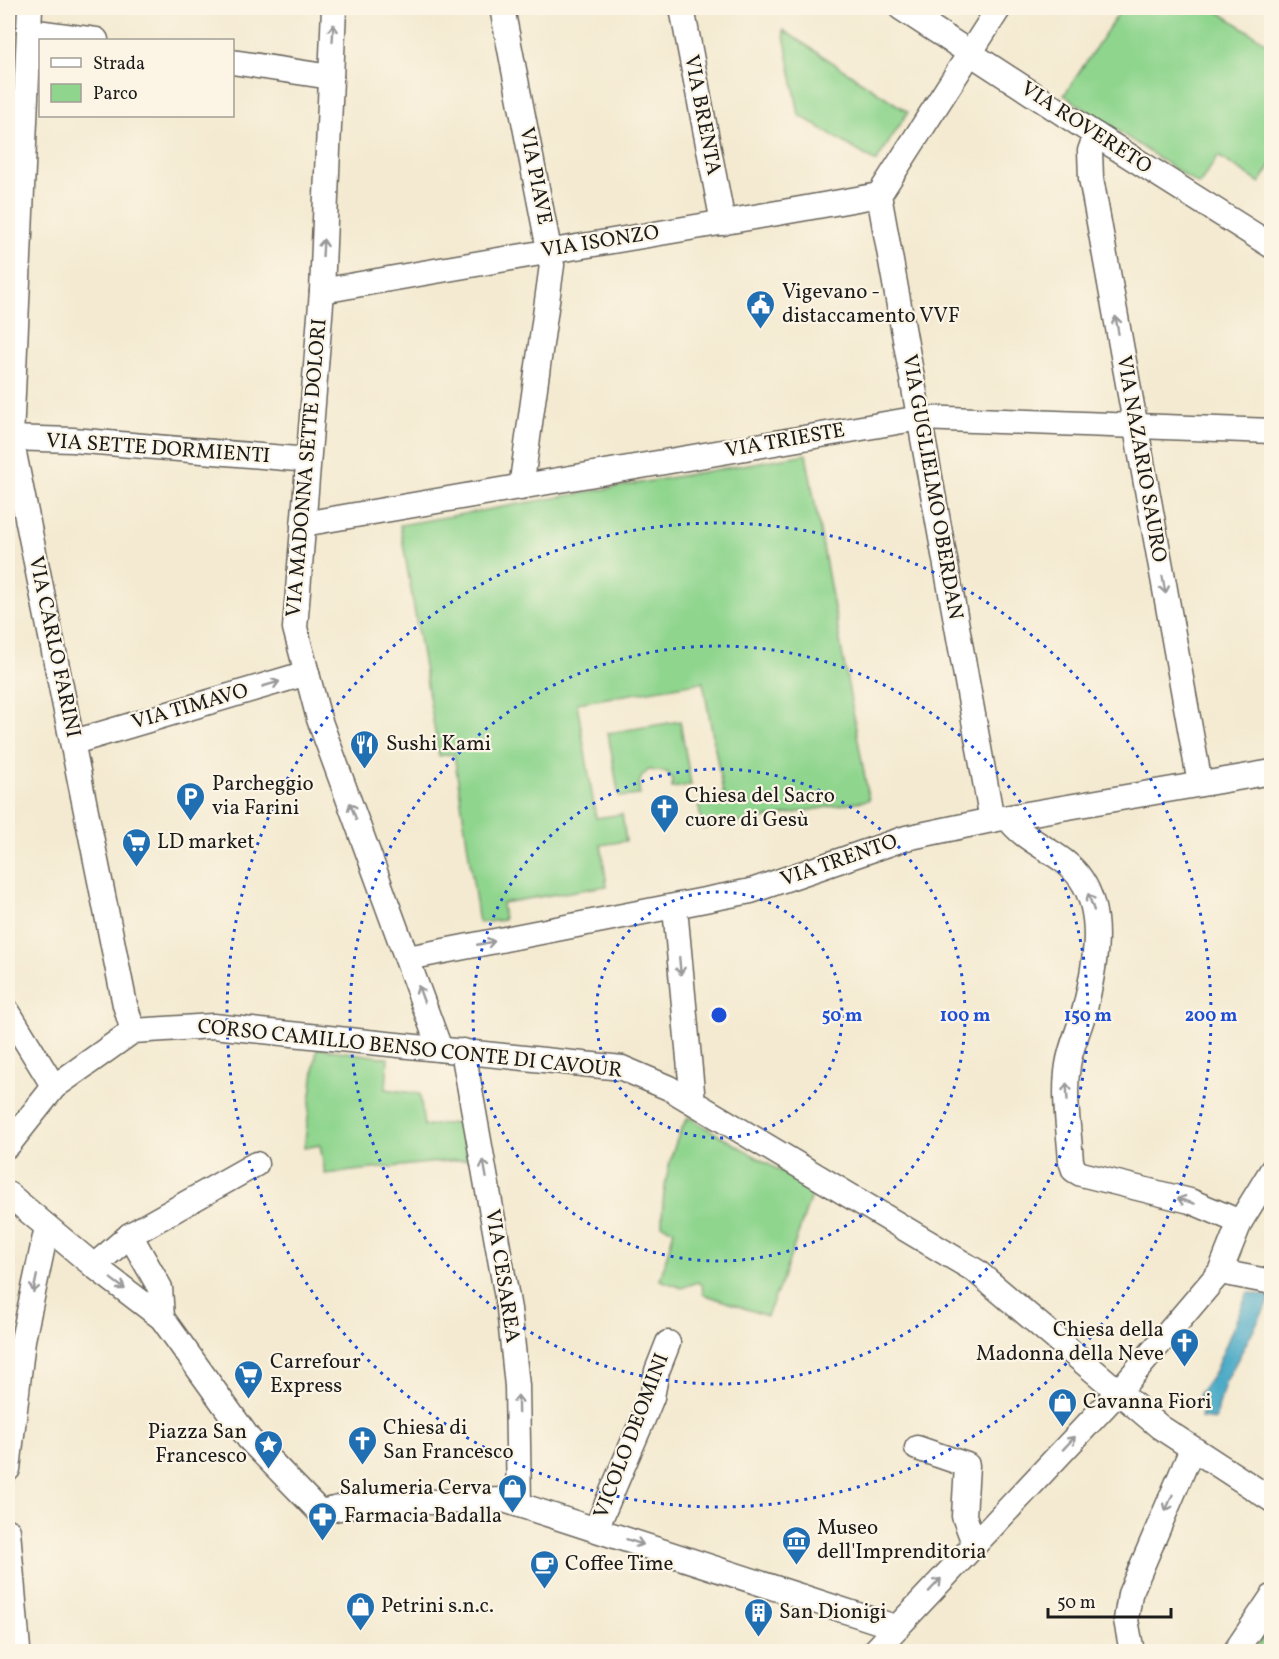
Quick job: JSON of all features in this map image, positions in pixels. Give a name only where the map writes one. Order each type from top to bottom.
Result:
[{"type":"street","name":"VIA MADONNA SETTE DOLORI","points":[[334,8],[322,291],[295,628],[319,720],[408,958],[452,1050]]},
{"type":"street","name":"VIA PIAVE","points":[[502,8],[552,265],[521,488]]},
{"type":"street","name":"VIA BRENTA","points":[[681,8],[723,223]]},
{"type":"street","name":"VIA ROVERETO","points":[[902,8],[1096,135],[1272,246]]},
{"type":"street","points":[[879,195],[999,8]]},
{"type":"street","points":[[30,19],[93,39]]},
{"type":"street","name":"VIA CARLO FARINI","points":[[30,19],[9,438],[74,742],[125,1005],[133,1031]]},
{"type":"street","points":[[234,62],[331,77]]},
{"type":"street","name":"VIA NAZARIO SAURO","points":[[1096,135],[1090,151],[1091,178],[1200,784]]},
{"type":"street","name":"VIA ISONZO","points":[[322,291],[549,250],[723,223],[879,195]]},
{"type":"street","name":"VIA GUGLIELMO OBERDAN","points":[[879,195],[920,418],[1000,819]]},
{"type":"street","name":"VIA TRIESTE","points":[[303,524],[920,418],[1134,424],[1272,431]]},
{"type":"street","name":"VIA SETTE DORMIENTI","points":[[9,438],[308,460]]},
{"type":"street","name":"VIA TIMAVO","points":[[74,742],[307,673]]},
{"type":"street","name":"VIA TRENTO","points":[[408,958],[675,908],[751,891],[906,838],[1000,819],[1272,772]]},
{"type":"street","points":[[1000,819],[1071,867],[1082,880],[1096,920],[1086,1004],[1068,1062],[1066,1077],[1071,1161],[1074,1170],[1081,1174],[1190,1201],[1240,1222]]},
{"type":"street","points":[[675,908],[693,1102]]},
{"type":"street","points":[[8,1012],[54,1088]]},
{"type":"street","name":"CORSO CAMILLO BENSO CONTE DI CAVOUR","points":[[133,1031],[213,1026],[622,1068],[639,1073],[693,1102],[949,1252],[983,1277],[1160,1428],[1272,1500]]},
{"type":"street","points":[[8,1145],[54,1088],[133,1031]]},
{"type":"street","name":"VIA CESAREA","points":[[452,1050],[509,1309],[529,1508]]},
{"type":"street","points":[[94,1266],[130,1235],[256,1164]]},
{"type":"street","points":[[874,1652],[1119,1391],[1220,1272],[1240,1222],[1272,1170]]},
{"type":"street","points":[[8,1194],[94,1266],[162,1318],[249,1439],[315,1506],[440,1500],[504,1500],[895,1627]]},
{"type":"street","points":[[8,1469],[23,1340],[47,1227]]},
{"type":"street","points":[[130,1235],[160,1288],[162,1318]]},
{"type":"street","points":[[1220,1272],[1272,1282]]},
{"type":"street","name":"VICOLO DEOMINI","points":[[596,1529],[652,1397],[657,1371],[668,1343]]},
{"type":"street","points":[[917,1448],[967,1465],[964,1516],[974,1543]]},
{"type":"street","points":[[1132,1652],[1126,1620],[1130,1594],[1192,1449]]},
{"type":"street","points":[[8,1531],[13,1646]]},
{"type":"street","points":[[1235,1652],[1272,1596]]},
{"type":"green space","points":[[1122,8],[1213,8],[1271,46],[1271,165],[1260,183],[1218,156],[1199,185],[1064,95]]},
{"type":"green space","points":[[783,30],[908,112],[876,162],[799,115]]},
{"type":"green space","points":[[806,454],[869,800],[703,829],[698,803],[724,798],[703,682],[577,703],[596,818],[622,814],[626,841],[601,845],[607,886],[502,903],[504,920],[479,923],[454,754],[439,756],[400,525]]},
{"type":"green space","points":[[680,721],[691,785],[672,788],[672,779],[667,772],[649,770],[640,781],[640,795],[619,797],[608,733]]},
{"type":"green space","points":[[317,1048],[388,1058],[386,1089],[420,1094],[424,1126],[463,1122],[467,1159],[325,1174],[320,1145],[304,1148]]},
{"type":"green space","points":[[688,1117],[813,1190],[783,1278],[767,1316],[703,1294],[702,1285],[697,1282],[682,1288],[660,1280],[674,1230],[662,1225],[665,1184],[676,1141]]},
{"type":"green space","points":[[1271,1623],[1271,1651],[1254,1651]]},
{"type":"water","points":[[1248,1292],[1271,1297],[1225,1383],[1215,1420],[1201,1418],[1203,1408],[1198,1395],[1214,1373]]},
{"type":"place","name":"Vigevano - distaccamento VVF","points":[[761,330]]},
{"type":"place","name":"Sushi Kami","points":[[365,770]]},
{"type":"place","name":"Parcheggio via Farini","points":[[191,822]]},
{"type":"place","name":"Chiesa del Sacro cuore di Gesù","points":[[664,834]]},
{"type":"place","name":"LD market","points":[[136,868]]},
{"type":"place","name":"Chiesa della Madonna della Neve","points":[[1185,1368]]},
{"type":"place","name":"Carrefour Express","points":[[249,1400]]},
{"type":"place","name":"Cavanna Fiori","points":[[1062,1428]]},
{"type":"place","name":"Chiesa di San Francesco","points":[[362,1466]]},
{"type":"place","name":"Piazza San Francesco","points":[[268,1470]]},
{"type":"place","name":"Salumeria Cerva","points":[[513,1514]]},
{"type":"place","name":"Farmacia Badalla","points":[[323,1542]]},
{"type":"place","name":"Museo dell'Imprenditoria","points":[[796,1566]]},
{"type":"place","name":"Coffee Time","points":[[544,1590]]},
{"type":"place","name":"Petrini s.n.c.","points":[[360,1632]]},
{"type":"place","name":"San Dionigi","points":[[758,1638]]}]
